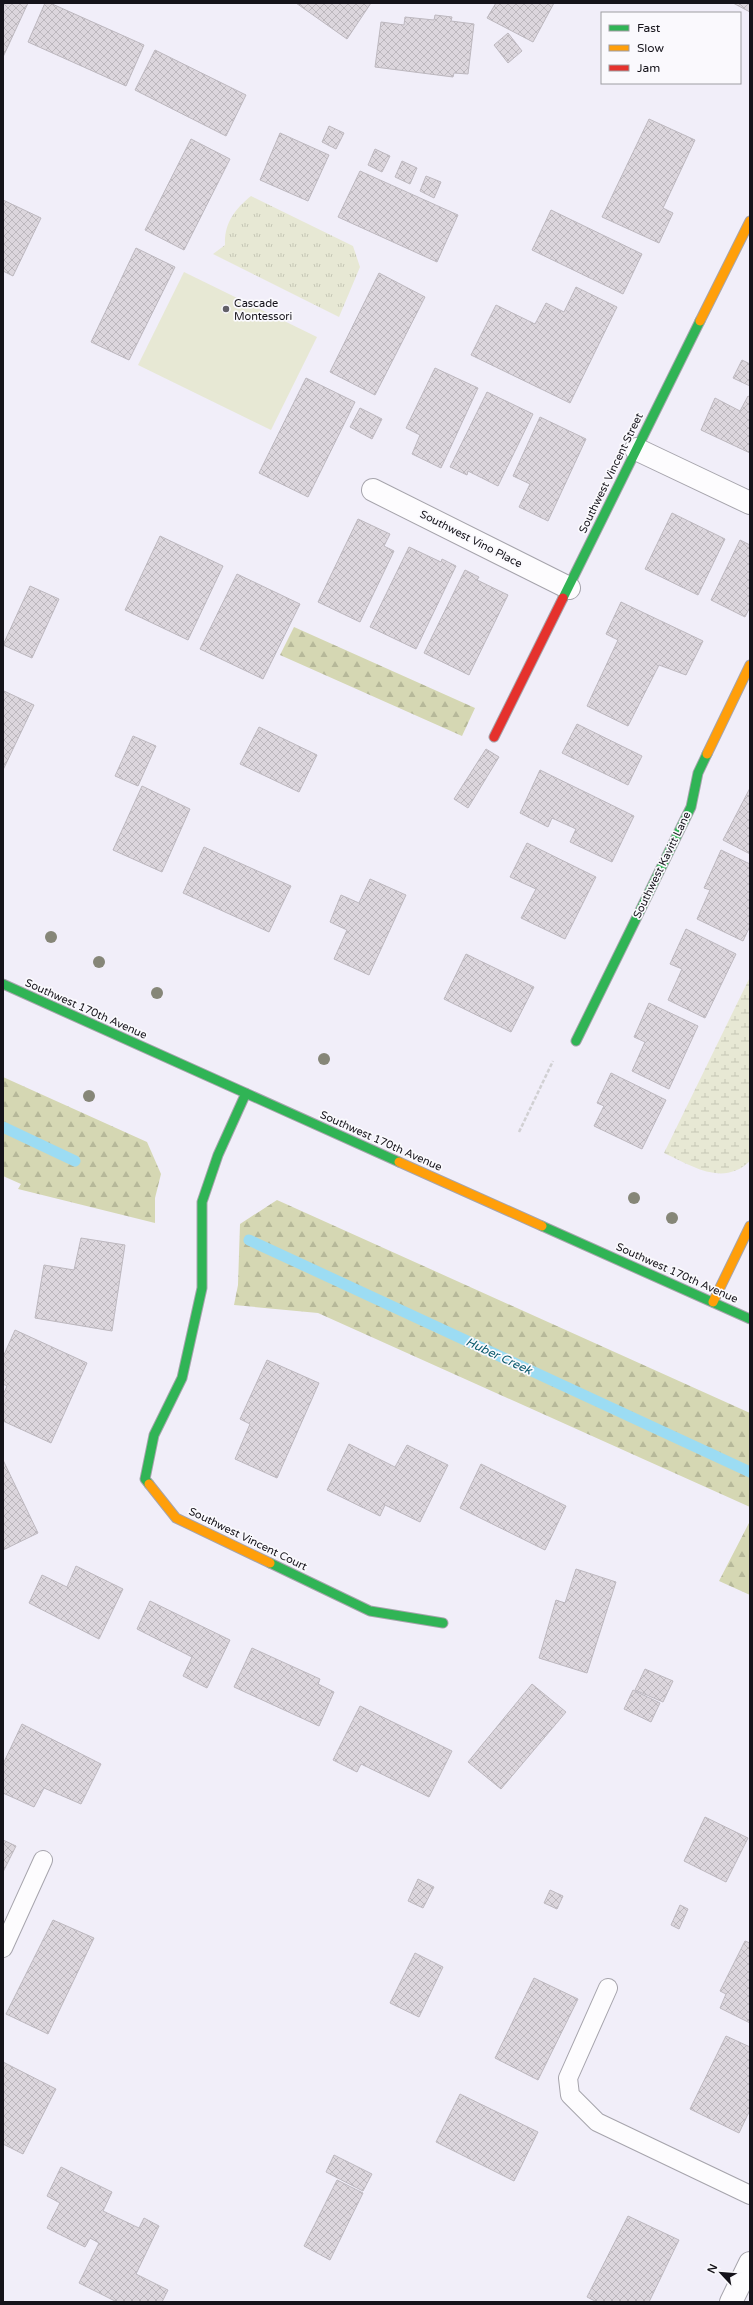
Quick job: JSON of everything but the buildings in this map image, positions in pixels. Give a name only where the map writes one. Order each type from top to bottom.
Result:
[{"type":"street","name":"Southwest Vincent Street","points":[[494,737],[750,221]]},
{"type":"street","points":[[636,449],[750,503]]},
{"type":"street","name":"Southwest Vino Place","points":[[373,490],[569,588]]},
{"type":"street","name":"Southwest Kavitt Lane","points":[[576,1040],[691,807],[698,773],[750,665]]},
{"type":"street","name":"Southwest 170th Avenue","points":[[3,984],[750,1319]]},
{"type":"street","name":"Southwest Vincent Court","points":[[246,1094],[218,1155],[202,1202],[202,1288],[182,1378],[154,1435],[145,1479],[176,1518],[370,1611],[443,1622]]},
{"type":"street","points":[[713,1302],[750,1226]]},
{"type":"street","points":[[731,2302],[750,2263]]},
{"type":"lane","points":[[3,1948],[43,1860]]},
{"type":"lane","points":[[608,1988],[568,2078],[570,2095],[598,2122],[750,2195]]},
{"type":"path","points":[[519,1132],[557,1052],[576,1040]]},
{"type":"green space","points":[[251,196],[353,246],[360,267],[339,317],[213,254],[225,245],[226,230],[235,211]]},
{"type":"green space","points":[[184,272],[317,337],[271,430],[138,365]]},
{"type":"green space","points":[[294,627],[475,708],[462,736],[280,655]]},
{"type":"green space","points":[[750,977],[750,1161],[740,1169],[729,1173],[707,1172],[664,1153]]},
{"type":"green space","points":[[3,1077],[147,1142],[161,1174],[155,1198],[155,1223],[18,1189],[21,1184],[3,1176]]},
{"type":"green space","points":[[277,1200],[750,1413],[750,1507],[318,1313],[234,1305],[238,1285],[240,1224]]},
{"type":"green space","points":[[750,1521],[750,1595],[719,1581]]},
{"type":"waterway","name":"Huber Creek","points":[[3,1127],[75,1161]]},
{"type":"waterway","name":"Huber Creek","points":[[249,1240],[750,1472]]},
{"type":"traffic: fast","points":[[563,598],[700,321]]},
{"type":"traffic: fast","points":[[576,1041],[691,807],[698,773],[707,754]]},
{"type":"traffic: fast","points":[[3,984],[399,1162]]},
{"type":"traffic: fast","points":[[149,1484],[145,1479],[154,1435],[182,1378],[202,1288],[202,1202],[218,1155],[246,1093]]},
{"type":"traffic: fast","points":[[542,1226],[750,1319]]},
{"type":"traffic: fast","points":[[270,1563],[370,1611],[443,1623]]},
{"type":"traffic: slow","points":[[700,321],[750,221]]},
{"type":"traffic: slow","points":[[707,754],[750,665]]},
{"type":"traffic: slow","points":[[399,1162],[542,1226]]},
{"type":"traffic: slow","points":[[713,1302],[750,1226]]},
{"type":"traffic: slow","points":[[149,1484],[176,1518],[270,1563]]},
{"type":"traffic: jam","points":[[494,737],[563,598]]},
{"type":"place","name":"Cascade Montessori","points":[[226,309]]}]
